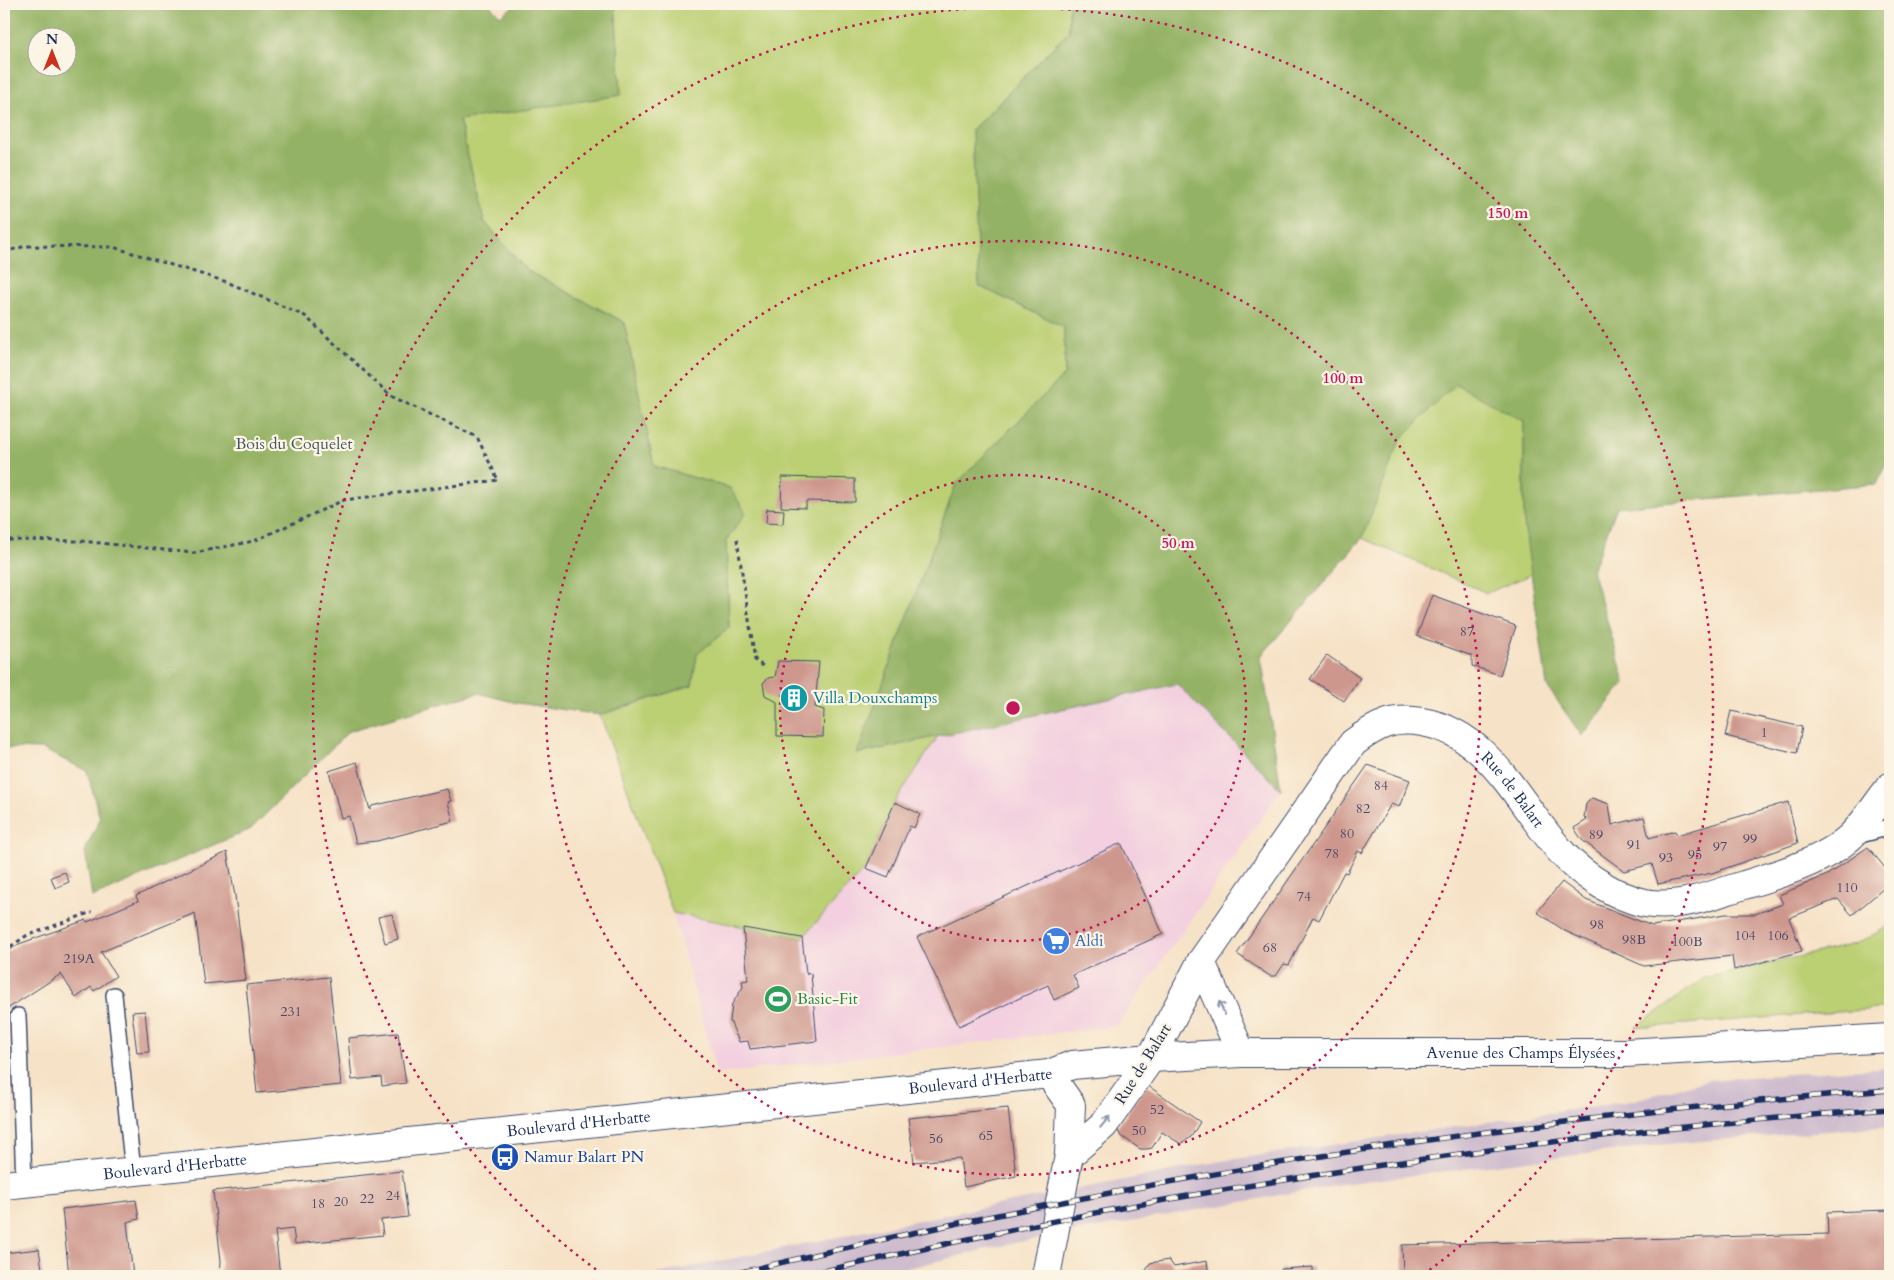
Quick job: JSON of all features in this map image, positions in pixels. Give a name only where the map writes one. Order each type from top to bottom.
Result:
[{"type":"street","name":"Rue de Balart","points":[[1070,1155],[1104,1125],[1151,1058],[1201,962],[1353,742],[1372,728],[1392,720],[1414,720],[1436,724],[1462,735],[1488,758],[1565,855],[1613,891],[1643,902],[1668,905],[1692,901],[1779,874],[1825,854],[1850,838],[1890,787]]},
{"type":"street","points":[[1201,962],[1241,1053]]},
{"type":"street","name":"Avenue des Champs Élysées","points":[[1151,1058],[1241,1053],[1625,1053],[1890,1038]]},
{"type":"street","name":"Boulevard d'Herbatte","points":[[14,1184],[1049,1074],[1072,1065],[1151,1058]]},
{"type":"street","points":[[1046,1276],[1070,1155],[1071,1105],[1049,1074]]},
{"type":"lane","points":[[1850,838],[1890,827]]},
{"type":"lane","points":[[114,995],[133,1171]]},
{"type":"lane","points":[[14,1184],[18,1016]]},
{"type":"path","points":[[4,252],[26,246],[113,247],[227,282],[305,316],[391,396],[477,437],[498,480],[344,500],[254,541],[194,553],[81,541],[4,540]]},
{"type":"path","points":[[737,539],[754,660],[765,668]]},
{"type":"path","points":[[4,951],[26,936],[92,912]]},
{"type":"shaded area","points":[[1177,684],[1281,790],[1117,1026],[717,1074],[673,913],[743,928],[866,868],[895,802],[938,736]]},
{"type":"shaded area","points":[[1890,1067],[1890,1126],[1668,1144],[1341,1184],[1014,1243],[874,1276],[647,1276],[1221,1161],[1631,1101],[1708,1080]]},
{"type":"green space","name":"Bois du Coquelet","points":[[4,4],[489,4],[500,16],[517,4],[615,4],[621,95],[459,120],[484,221],[526,270],[624,322],[654,466],[730,488],[746,513],[726,541],[729,628],[697,654],[692,685],[600,715],[517,703],[478,693],[349,731],[251,829],[92,897],[85,851],[100,819],[87,771],[42,749],[4,748]]},
{"type":"green space","points":[[615,4],[1069,4],[1069,31],[972,130],[979,286],[1064,327],[1065,374],[956,484],[858,754],[938,736],[895,802],[866,868],[802,938],[673,913],[600,715],[692,685],[697,654],[729,628],[726,541],[730,488],[654,466],[624,322],[526,270],[484,221],[459,119],[621,95]]},
{"type":"green space","points":[[1069,4],[1890,4],[1890,458],[1877,484],[1617,507],[1592,570],[1625,682],[1582,736],[1547,686],[1524,523],[1524,421],[1456,384],[1400,440],[1362,538],[1261,656],[1281,790],[1177,684],[857,754],[956,484],[1065,374],[1064,327],[979,286],[972,130],[1069,31]]},
{"type":"green space","points":[[1456,383],[1524,421],[1524,522],[1532,574],[1487,593],[1362,538],[1400,440]]},
{"type":"green space","points":[[1890,926],[1890,1008],[1635,1028],[1704,978],[1855,944]]},
{"type":"building","points":[[782,477],[855,479],[855,502],[806,501],[806,508],[781,507]]},
{"type":"building","points":[[767,509],[784,510],[783,524],[766,523]]},
{"type":"building","points":[[1432,595],[1516,626],[1500,675],[1472,666],[1472,656],[1417,636]]},
{"type":"building","points":[[1327,655],[1360,678],[1344,701],[1310,679]]},
{"type":"building","name":"Villa Douxchamps","points":[[778,661],[819,662],[815,707],[824,710],[823,737],[777,736],[777,702],[765,695],[763,683],[768,678],[775,677]]},
{"type":"building","points":[[1731,711],[1802,727],[1797,753],[1725,736]]},
{"type":"building","points":[[357,762],[370,810],[372,806],[447,789],[451,801],[448,802],[453,821],[377,841],[356,843],[349,816],[341,818],[329,771]]},
{"type":"building","points":[[1368,765],[1410,780],[1399,807],[1391,804],[1362,853],[1358,851],[1347,873],[1344,872],[1319,920],[1313,917],[1289,965],[1284,964],[1276,976],[1270,976],[1237,954]]},
{"type":"building","points":[[1592,798],[1609,804],[1612,825],[1644,817],[1649,838],[1675,831],[1677,835],[1788,802],[1798,843],[1712,873],[1658,884],[1652,864],[1624,871],[1582,840],[1574,828],[1587,820],[1584,817],[1586,804]]},
{"type":"building","points":[[895,802],[920,814],[914,828],[910,826],[888,877],[866,868]]},
{"type":"building","points":[[1121,843],[1163,934],[1073,975],[1079,988],[1054,1000],[1048,985],[959,1026],[917,937]]},
{"type":"building","points":[[1868,847],[1890,874],[1890,883],[1852,915],[1838,899],[1789,918],[1802,951],[1734,970],[1732,956],[1644,966],[1565,931],[1537,912],[1562,882],[1586,900],[1652,926],[1726,914],[1755,914],[1783,904],[1779,895],[1827,875]]},
{"type":"building","points":[[227,852],[246,980],[204,984],[195,913],[101,952],[116,976],[94,991],[91,987],[76,998],[61,974],[4,1011],[4,954],[19,944],[86,920],[87,922],[138,901],[136,896]]},
{"type":"building","points":[[65,872],[69,882],[55,888],[51,877]]},
{"type":"building","points":[[392,914],[398,939],[385,943],[378,917]]},
{"type":"building","points":[[743,928],[802,938],[806,973],[811,974],[817,1041],[750,1049],[748,1041],[739,1042],[730,1021],[732,1004],[743,987],[742,981],[748,980]]},
{"type":"building","points":[[329,977],[341,1085],[257,1093],[246,985]]},
{"type":"building","points":[[145,1011],[149,1052],[137,1053],[132,1012]]},
{"type":"building","points":[[4,1032],[7,1049],[4,1050]]},
{"type":"building","points":[[398,1033],[406,1083],[382,1086],[381,1077],[352,1080],[348,1038]]},
{"type":"building","points":[[1147,1085],[1200,1122],[1191,1137],[1181,1144],[1162,1132],[1152,1148],[1140,1149],[1120,1135],[1117,1128]]},
{"type":"building","points":[[1008,1108],[1016,1176],[964,1187],[960,1158],[914,1162],[908,1118]]},
{"type":"building","points":[[402,1171],[408,1217],[381,1220],[383,1235],[295,1244],[293,1229],[275,1231],[280,1276],[220,1276],[221,1261],[213,1191]]},
{"type":"building","points":[[136,1200],[139,1219],[127,1222],[133,1276],[69,1276],[62,1209]]},
{"type":"building","points":[[1890,1210],[1890,1276],[1403,1276],[1402,1245],[1828,1234],[1827,1212]]},
{"type":"building","points":[[39,1249],[43,1276],[4,1276],[4,1253]]},
{"type":"building","points":[[1169,1260],[1174,1267],[1207,1261],[1209,1276],[1115,1276],[1146,1271],[1150,1263]]},
{"type":"building","points":[[1313,1267],[1313,1276],[1282,1276],[1281,1269]]},
{"type":"railway","points":[[725,1276],[869,1242],[1013,1212],[1158,1184],[1304,1159],[1596,1118],[1890,1090]]},
{"type":"railway","points":[[802,1276],[1082,1216],[1176,1198],[1354,1169],[1532,1144],[1621,1134],[1711,1124],[1890,1109]]},
{"type":"place","name":"Villa Douxchamps","points":[[794,698]]},
{"type":"place","name":"Aldi","points":[[1056,941]]},
{"type":"place","name":"Basic-Fit","points":[[778,999]]},
{"type":"place","name":"Namur Balart PN","points":[[505,1157]]}]
